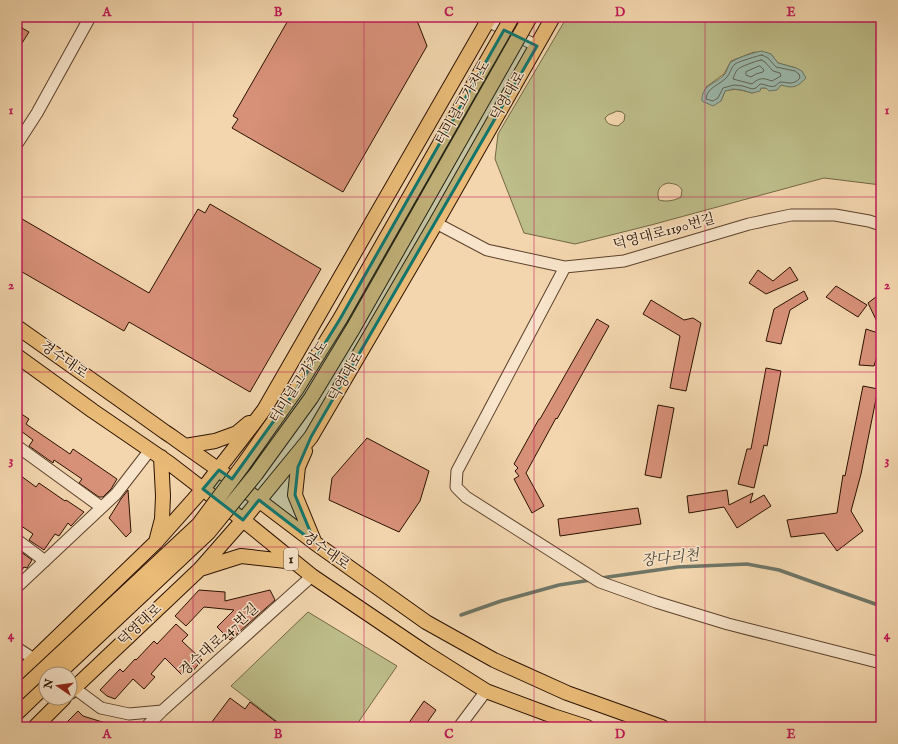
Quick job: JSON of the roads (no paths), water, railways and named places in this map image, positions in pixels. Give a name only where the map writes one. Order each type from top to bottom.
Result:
[{"type":"main road","name":"터미널고가차도","points":[[17,694],[199,524],[243,464],[296,390],[340,319],[512,17]]},
{"type":"main road","name":"터미널고가차도","points":[[67,666],[208,533],[265,461],[311,398],[354,327],[530,17]]},
{"type":"main road","name":"덕영대로","points":[[78,682],[200,569],[243,520],[311,437],[436,223],[553,17]]},
{"type":"main road","points":[[17,676],[156,542],[204,489],[264,410],[486,18]]},
{"type":"main road","name":"경수대로","points":[[17,327],[219,470],[315,543],[426,622],[494,660],[567,693],[662,727]]},
{"type":"main road","name":"경수대로","points":[[17,356],[204,489],[312,576],[426,653],[486,691],[586,727]]},
{"type":"main road","points":[[185,446],[215,441],[237,433],[264,410]]},
{"type":"main road","points":[[311,437],[298,467],[295,495],[315,543]]},
{"type":"main road","points":[[156,454],[163,496],[162,519],[156,542]]},
{"type":"main road","points":[[200,569],[241,556],[295,562]]},
{"type":"main road","points":[[17,713],[38,693]]},
{"type":"main road","points":[[35,727],[56,706]]},
{"type":"street","points":[[17,144],[41,106],[90,17]]},
{"type":"street","points":[[486,18],[537,46]]},
{"type":"street","name":"덕영대로1190번길","points":[[436,223],[487,250],[565,267],[624,261],[749,224],[791,215],[835,216],[881,225]]},
{"type":"street","points":[[565,267],[457,471],[456,487],[466,497],[600,582],[656,602],[728,624],[881,664]]},
{"type":"street","points":[[17,446],[101,507]]},
{"type":"street","points":[[17,587],[116,494],[156,454]]},
{"type":"street","points":[[17,540],[45,561]]},
{"type":"street","name":"경수대로247번길","points":[[146,727],[312,576]]},
{"type":"street","points":[[17,648],[43,666]]},
{"type":"street","points":[[459,727],[486,691]]},
{"type":"street","name":"덕영대로","points":[[78,693],[101,708],[129,714],[162,711]]},
{"type":"water","points":[[762,51],[771,54],[778,63],[802,71],[806,78],[795,86],[789,87],[781,85],[777,90],[769,91],[766,88],[761,88],[760,91],[752,93],[733,89],[725,91],[721,101],[713,106],[702,101],[704,91],[725,74],[731,62]]},
{"type":"waterway","name":"장다리천","points":[[601,578],[678,567],[747,564],[779,570],[881,606]]},
{"type":"waterway","name":"장다리천","points":[[461,615],[501,601],[559,585],[591,580]]}]
